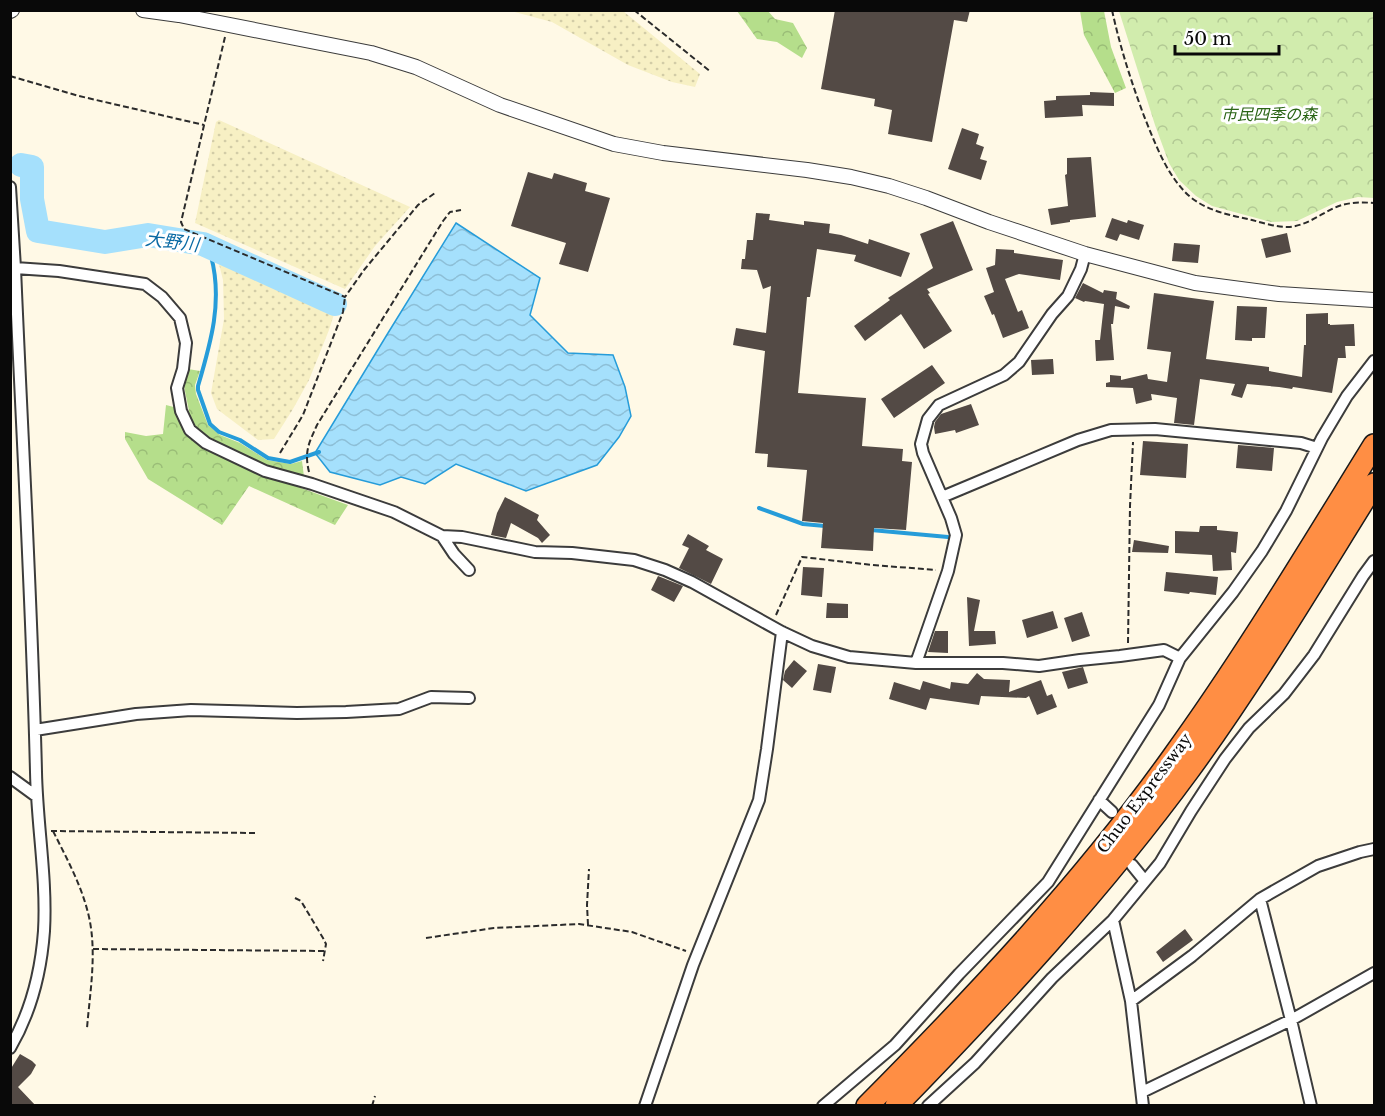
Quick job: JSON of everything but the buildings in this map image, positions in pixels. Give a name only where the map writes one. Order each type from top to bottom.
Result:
[{"type":"highway","name":"Chuo Expressway","points":[[867,1106],[941,1031],[1055,907],[1172,759],[1235,667],[1374,445]]},
{"type":"highway","name":"Chuo Expressway","points":[[896,1106],[1022,974],[1136,839],[1255,676],[1374,484]]},
{"type":"street","points":[[143,10],[371,53],[416,67],[500,105],[614,144],[663,153],[807,170],[889,186],[1085,254],[1196,283],[1279,294],[1374,300]]},
{"type":"street","points":[[10,187],[35,730],[36,796],[44,895],[44,932],[36,986],[29,1011],[10,1048]]},
{"type":"street","points":[[916,663],[948,571],[956,535],[922,453],[921,444],[928,419],[939,405],[1004,375],[1019,362],[1052,314],[1068,296],[1081,269],[1085,254]]},
{"type":"street","points":[[15,268],[69,272],[145,284],[162,297],[180,318],[186,344],[183,369],[177,388],[181,411],[190,430],[206,443],[265,471],[312,484],[394,512],[442,536],[462,537],[535,552],[572,553],[634,560],[692,582],[812,646],[849,657],[916,663],[1003,663],[1039,666],[1164,650],[1180,658]]},
{"type":"street","points":[[824,1106],[895,1045],[959,974],[1048,882],[1159,705],[1180,658],[1233,592],[1262,551],[1287,512],[1317,448],[1347,396],[1374,361]]},
{"type":"street","points":[[942,497],[1078,440],[1111,430],[1155,429],[1301,443],[1317,448]]},
{"type":"street","points":[[442,536],[469,570]]},
{"type":"street","points":[[928,1106],[975,1063],[1052,978],[1113,920],[1160,863],[1225,759],[1249,728],[1284,694],[1314,655],[1374,561]]},
{"type":"street","points":[[645,1106],[697,956],[759,800],[782,632]]},
{"type":"street","points":[[35,730],[136,714],[191,710],[346,712],[399,709],[431,697],[469,698]]},
{"type":"street","points":[[10,777],[36,796]]},
{"type":"street","points":[[1099,800],[1112,812]]},
{"type":"street","points":[[1131,1001],[1192,956],[1260,899],[1318,866],[1374,849]]},
{"type":"street","points":[[1132,865],[1145,881]]},
{"type":"street","points":[[1260,899],[1292,1020],[1311,1106]]},
{"type":"street","points":[[1113,920],[1131,1001],[1143,1106]]},
{"type":"street","points":[[1142,1092],[1292,1020],[1374,973]]},
{"type":"path","points":[[634,10],[711,72]]},
{"type":"path","points":[[1112,10],[1130,78],[1148,126],[1166,167],[1187,194],[1206,207],[1222,214],[1272,225],[1288,226],[1303,224],[1346,203],[1374,202]]},
{"type":"path","points":[[228,25],[181,222],[184,230],[345,297]]},
{"type":"path","points":[[10,76],[79,96],[204,125]]},
{"type":"path","points":[[280,453],[303,415],[344,312],[345,297],[364,270],[418,205],[435,193]]},
{"type":"path","points":[[307,465],[307,448],[317,424],[443,221],[450,212],[461,210]]},
{"type":"path","points":[[1128,655],[1130,506],[1134,429]]},
{"type":"path","points":[[771,625],[802,557],[948,571]]},
{"type":"path","points":[[39,831],[258,833]]},
{"type":"path","points":[[53,831],[81,887],[90,919],[93,949],[87,1028]]},
{"type":"path","points":[[588,925],[589,869]]},
{"type":"path","points":[[296,898],[301,901],[326,944],[322,961]]},
{"type":"path","points":[[426,938],[494,928],[579,924],[632,932],[697,956]]},
{"type":"path","points":[[93,949],[324,951]]},
{"type":"path","points":[[372,1106],[375,1096]]},
{"type":"shaded area","points":[[511,11],[623,11],[700,74],[695,87],[672,82],[628,65],[552,22]]},
{"type":"shaded area","points":[[219,120],[410,207],[375,246],[345,289],[195,223],[216,122]]},
{"type":"shaded area","points":[[217,256],[336,308],[309,380],[274,439],[258,440],[217,409],[211,393],[224,319],[223,280]]},
{"type":"green space","points":[[737,11],[768,11],[775,19],[793,23],[807,48],[802,58],[777,42],[757,39]]},
{"type":"green space","points":[[1080,11],[1104,11],[1111,47],[1126,88],[1115,93],[1084,35]]},
{"type":"green space","name":"市民四季の森","points":[[1119,11],[1374,11],[1374,198],[1358,197],[1337,202],[1297,221],[1271,222],[1212,206],[1196,196],[1179,180],[1169,163]]},
{"type":"green space","points":[[188,369],[200,371],[195,385],[196,394],[208,425],[220,435],[240,443],[267,460],[291,464],[302,461],[304,477],[301,488],[348,505],[335,525],[249,486],[222,525],[148,479],[125,439],[125,432],[146,436],[163,434],[166,405],[189,411],[184,386]]},
{"type":"water","points":[[456,223],[540,278],[530,315],[568,353],[613,355],[625,387],[631,416],[619,437],[597,465],[526,491],[456,464],[425,484],[401,477],[380,485],[330,472],[315,453]]},
{"type":"waterway","name":"大野川","points":[[21,165],[32,167],[32,199],[38,231],[105,242],[148,235],[203,244],[335,304]]},
{"type":"waterway","points":[[203,244],[205,252],[211,256],[216,289],[214,321],[198,386],[210,424],[219,432],[240,440],[268,458],[290,462],[319,452]]},
{"type":"waterway","points":[[759,508],[803,524],[825,526]]},
{"type":"waterway","points":[[871,530],[948,537]]}]
